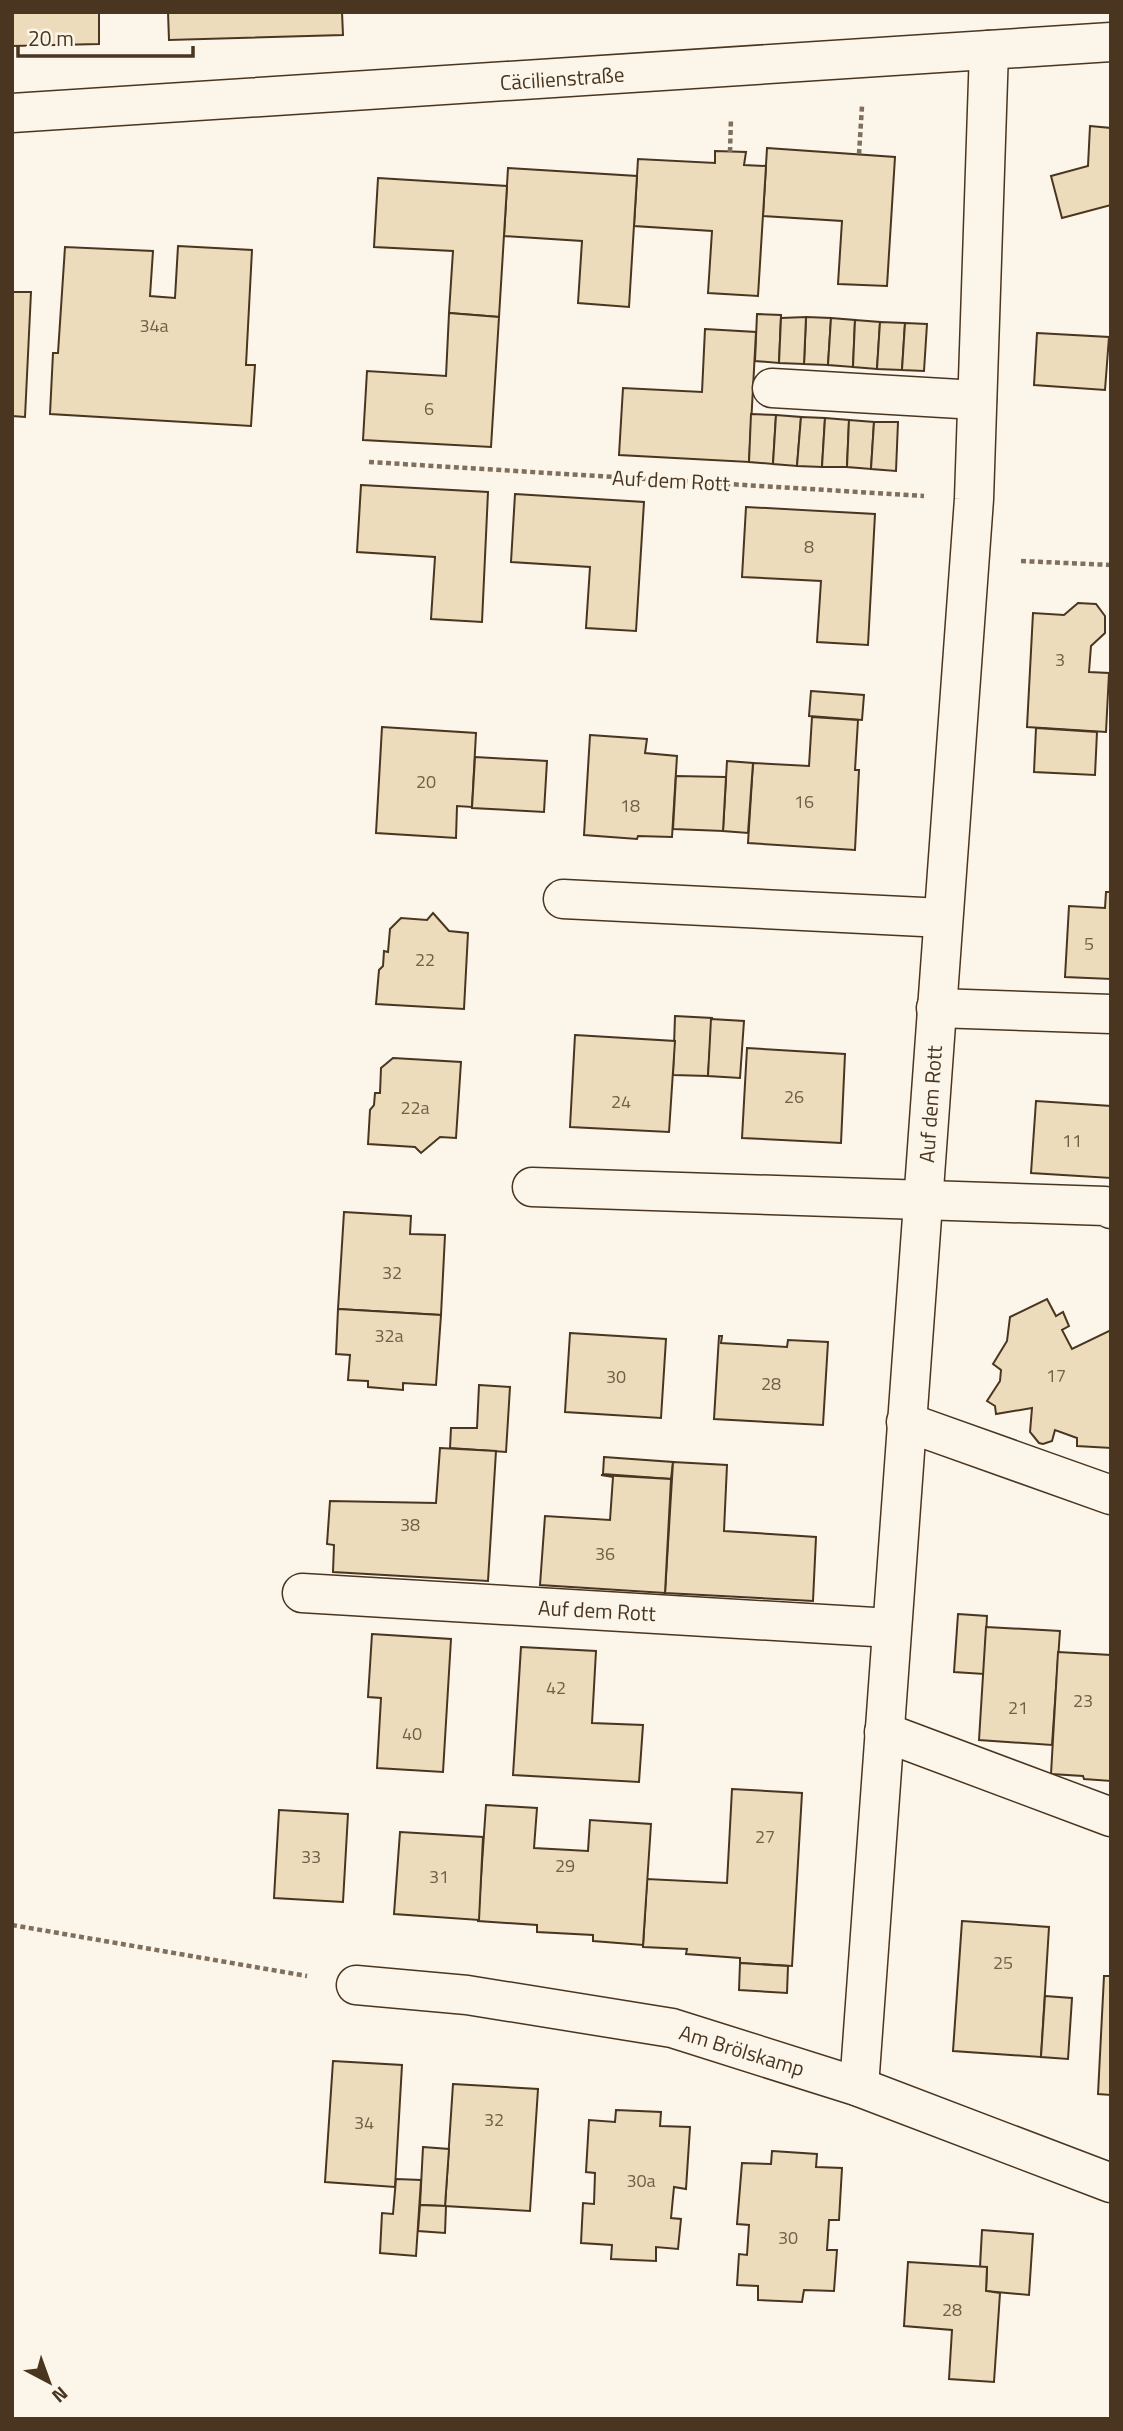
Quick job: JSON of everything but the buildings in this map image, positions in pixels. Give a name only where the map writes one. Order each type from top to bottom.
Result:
[{"type":"street","name":"Cäcilienstraße","points":[[12,113],[1111,42]]},
{"type":"street","name":"Auf dem Rott","points":[[859,2087],[974,499],[989,50]]},
{"type":"street","points":[[772,388],[977,400]]},
{"type":"street","points":[[563,899],[943,918]]},
{"type":"street","points":[[936,1009],[1111,1014]]},
{"type":"street","points":[[532,1187],[923,1199],[1105,1206],[1111,1209]]},
{"type":"street","points":[[906,1422],[1111,1495]]},
{"type":"street","name":"Auf dem Rott","points":[[302,1593],[891,1628]]},
{"type":"street","points":[[884,1732],[1111,1817]]},
{"type":"street","name":"Am Brölskamp","points":[[356,1985],[467,1994],[673,2028],[859,2087],[1111,2183]]},
{"type":"path","name":"Auf dem Rott","points":[[369,462],[974,499]]},
{"type":"path","points":[[969,558],[1111,565]]},
{"type":"path","points":[[12,1925],[356,1985]]}]
